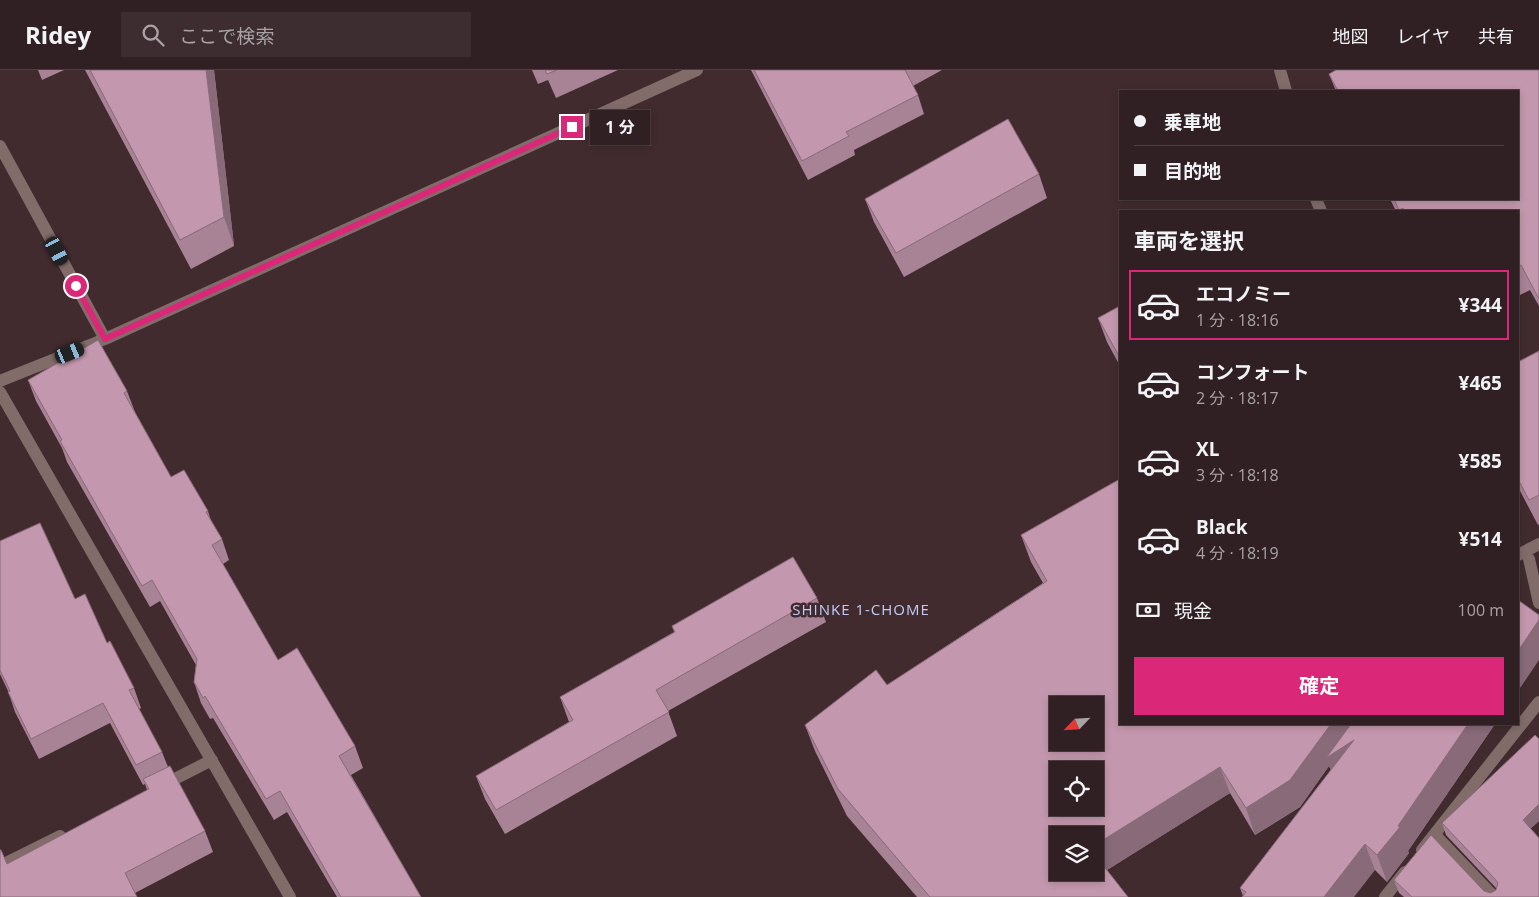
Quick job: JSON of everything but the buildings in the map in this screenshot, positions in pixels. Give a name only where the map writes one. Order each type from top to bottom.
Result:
[{"type":"street","points":[[0,381],[105,339],[697,70]]},
{"type":"street","points":[[1280,70],[1286,90]]},
{"type":"street","points":[[0,146],[105,339]]},
{"type":"street","points":[[0,392],[290,897]]},
{"type":"street","points":[[1539,544],[1526,558],[1539,603]]},
{"type":"street","points":[[1385,897],[1539,702]]},
{"type":"street","points":[[150,791],[212,760]]},
{"type":"street","points":[[0,866],[71,831]]},
{"type":"street","points":[[1435,835],[1494,897]]},
{"type":"district","name":"SHINKE 1-CHOME","points":[[861,609]]},
{"type":"route","points":[[76,286],[105,339],[572,127]]}]
